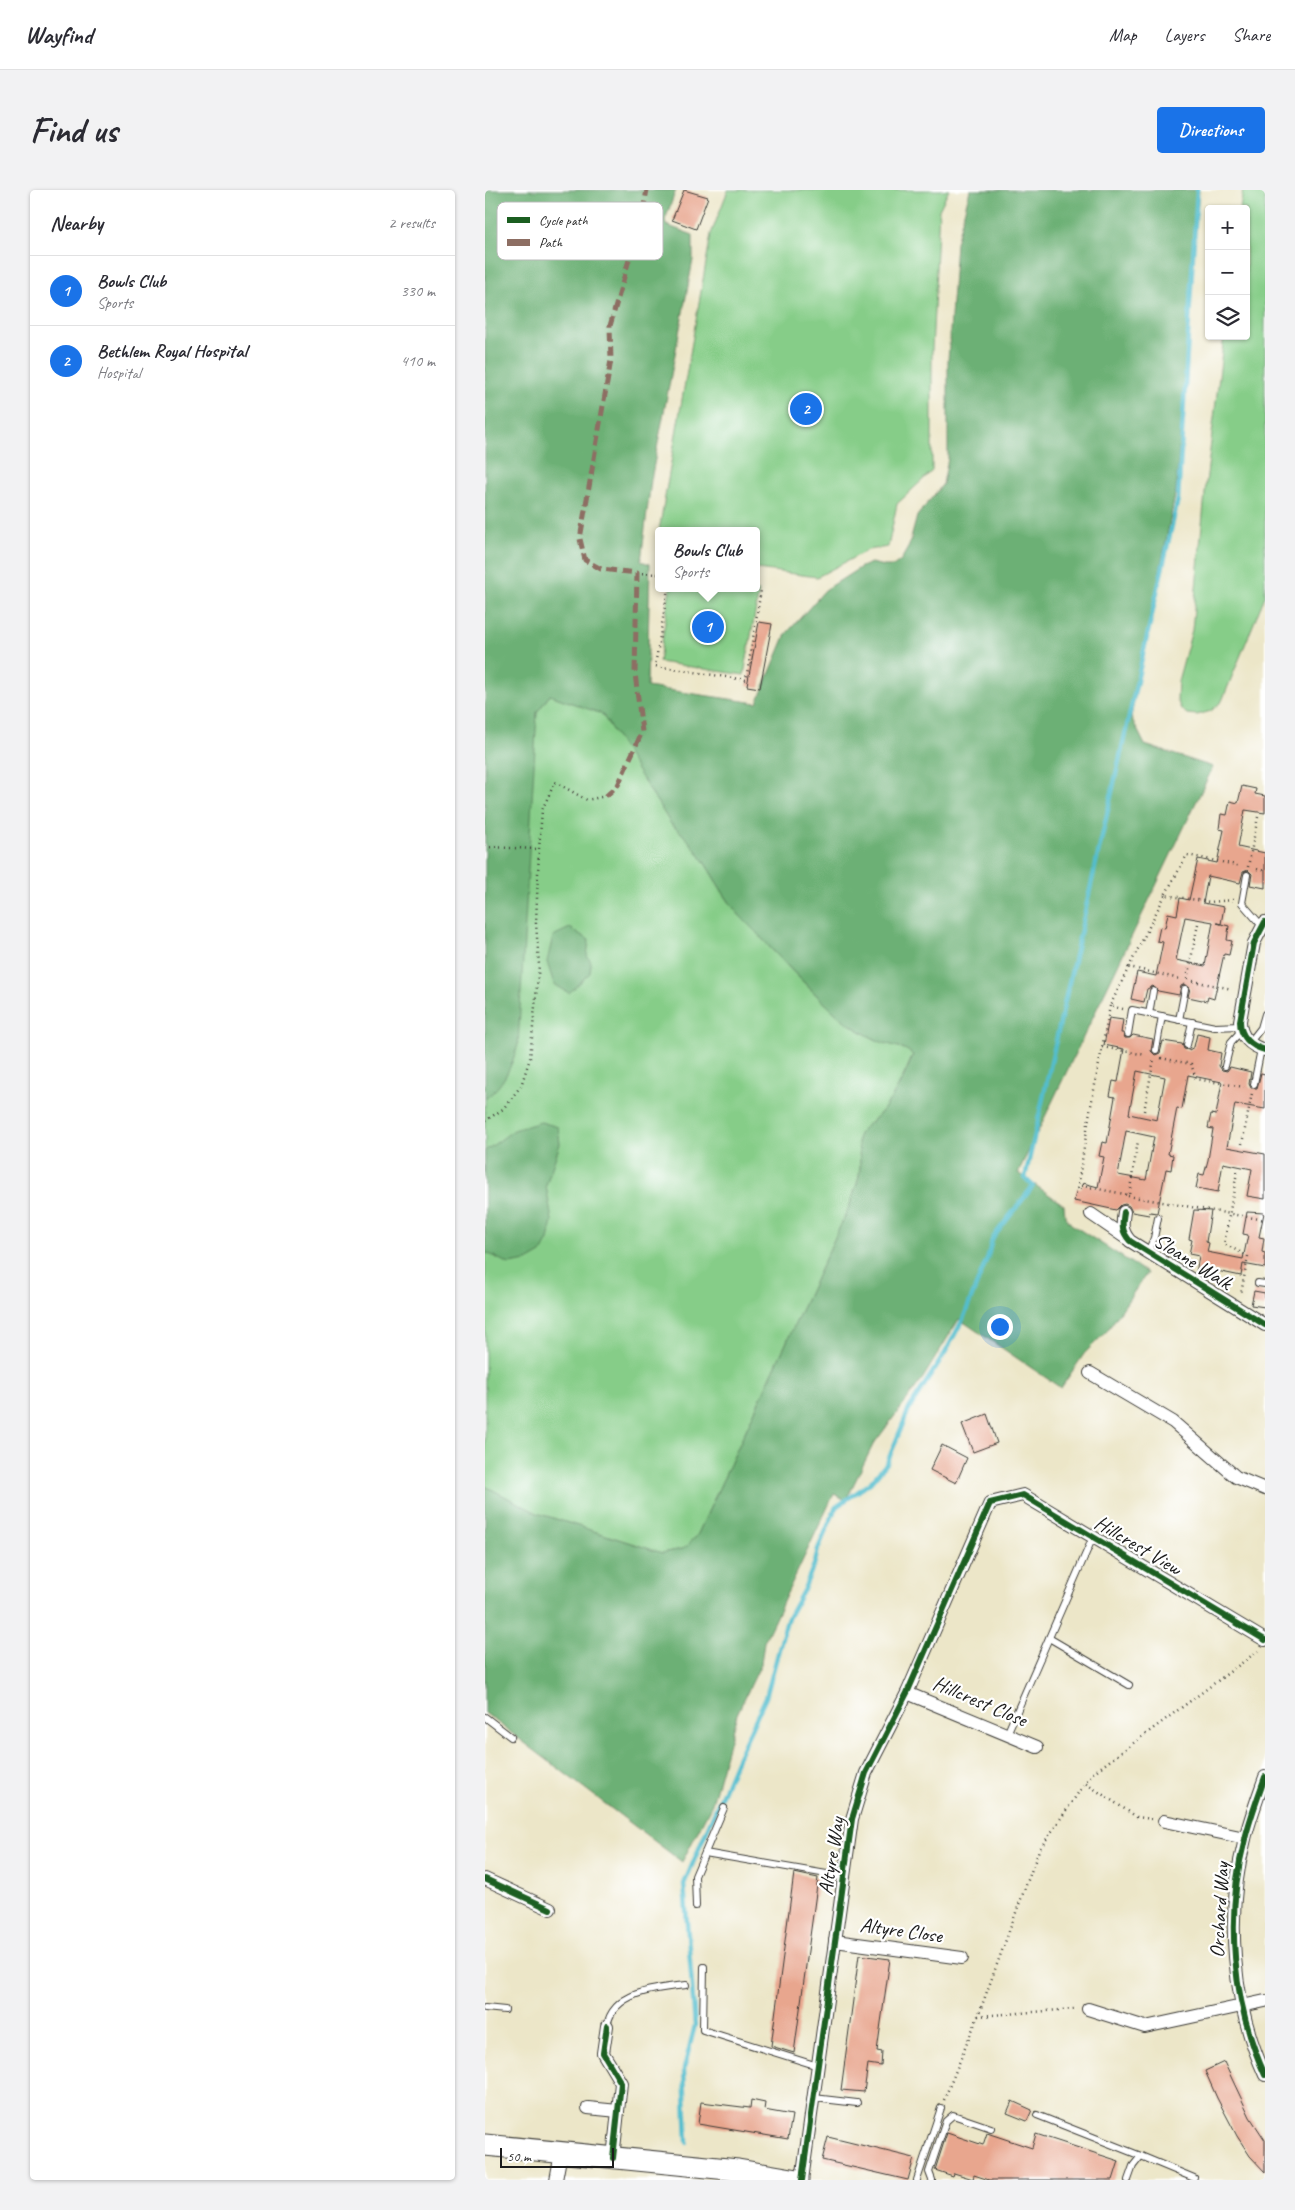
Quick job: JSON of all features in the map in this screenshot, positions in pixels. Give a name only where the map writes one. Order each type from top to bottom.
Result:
[{"type":"main road","points":[[485,2145],[738,2170],[798,2180]]},
{"type":"street","points":[[1259,1047],[1241,1029],[1245,991],[1254,943],[1264,924]]},
{"type":"street","name":"Sloane Walk","points":[[1124,1212],[1123,1234],[1130,1240]]},
{"type":"street","name":"Sloane Walk","points":[[1091,1214],[1265,1325]]},
{"type":"street","points":[[1090,1373],[1173,1422],[1236,1477],[1265,1489]]},
{"type":"street","name":"Hillcrest View","points":[[990,1503],[1023,1495],[1265,1640]]},
{"type":"street","name":"Altyre Way","points":[[802,2180],[852,1819],[866,1773],[907,1693],[990,1503]]},
{"type":"street","name":"Hillcrest Close","points":[[907,1693],[1037,1747]]},
{"type":"street","name":"Orchard Way","points":[[1265,1777],[1245,1838],[1239,1869],[1234,1931],[1236,1963],[1243,2006],[1265,2075]]},
{"type":"street","points":[[1164,1821],[1245,1838]]},
{"type":"street","points":[[485,1879],[550,1909]]},
{"type":"street","name":"Altyre Close","points":[[835,1941],[961,1958]]},
{"type":"street","points":[[1088,2009],[1145,2027],[1265,2001]]},
{"type":"street","points":[[607,2026],[603,2054],[621,2083],[613,2158]]},
{"type":"street","points":[[588,2108],[618,2110]]},
{"type":"street","points":[[556,2180],[561,2153]]},
{"type":"lane","points":[[1247,875],[1242,899],[1244,907],[1264,924]]},
{"type":"lane","points":[[1179,1020],[1185,989]]},
{"type":"lane","points":[[1149,1014],[1153,991]]},
{"type":"lane","points":[[1128,1034],[1132,1010],[1215,1027],[1241,1029]]},
{"type":"lane","points":[[1254,1084],[1261,1028],[1265,1014]]},
{"type":"lane","points":[[1155,1053],[1162,1016]]},
{"type":"lane","points":[[1187,1045],[1192,1022]]},
{"type":"lane","points":[[1225,1066],[1231,1042],[1241,1029]]},
{"type":"lane","points":[[1148,1252],[1154,1238],[1158,1218]]},
{"type":"lane","points":[[1007,1734],[1093,1537]]},
{"type":"lane","points":[[1049,1638],[1129,1684]]},
{"type":"lane","points":[[485,1717],[511,1736]]},
{"type":"lane","points":[[696,1906],[695,1876],[724,1808]]},
{"type":"lane","points":[[705,1853],[844,1877]]},
{"type":"lane","points":[[704,1967],[703,2030],[818,2066]]},
{"type":"lane","points":[[607,2026],[613,2009],[628,1997],[686,1985]]},
{"type":"lane","points":[[485,2008],[505,2010]]},
{"type":"lane","points":[[814,2098],[857,2103]]},
{"type":"lane","points":[[917,2180],[941,2108]]},
{"type":"lane","points":[[932,2180],[929,2172],[946,2121],[953,2115],[991,2128]]},
{"type":"lane","points":[[1037,2115],[1194,2178]]},
{"type":"lane","points":[[1128,2180],[1133,2166],[1141,2156]]},
{"type":"path","points":[[637,573],[655,574]]},
{"type":"path","points":[[667,592],[655,666],[746,680],[760,590]]},
{"type":"path","points":[[485,1121],[503,1109],[521,1086],[530,1058],[539,965],[536,923],[542,810],[555,782],[587,800],[606,796]]},
{"type":"path","points":[[1249,865],[1258,816]]},
{"type":"path","points":[[485,847],[539,849]]},
{"type":"path","points":[[1265,871],[1187,855],[1165,894],[1110,1006],[1078,1185],[1265,1220]]},
{"type":"path","points":[[1165,894],[1210,902],[1242,899]]},
{"type":"path","points":[[1187,980],[1198,924]]},
{"type":"path","points":[[1129,967],[1245,991]]},
{"type":"path","points":[[1110,1006],[1132,1010]]},
{"type":"path","points":[[1102,1047],[1155,1053],[1191,1064],[1196,1079],[1246,1088]]},
{"type":"path","points":[[1144,1111],[1155,1053]]},
{"type":"path","points":[[1242,1144],[1249,1106]]},
{"type":"path","points":[[1129,1195],[1138,1141]]},
{"type":"path","points":[[1236,1307],[1240,1299],[1248,1256],[1224,1244],[1237,1172]]},
{"type":"path","points":[[941,2108],[978,2016],[1039,1850],[1085,1783],[1093,1773],[1265,1645]]},
{"type":"path","points":[[1085,1783],[1137,1817],[1164,1821]]},
{"type":"path","points":[[978,2016],[1088,2009]]},
{"type":"green space","points":[[485,190],[676,190],[665,220],[666,225],[693,235],[693,260],[651,480],[641,561],[650,564],[647,687],[757,703],[786,634],[825,590],[861,567],[871,563],[893,566],[901,560],[909,546],[917,516],[943,484],[948,458],[948,361],[956,243],[970,190],[1199,190],[1176,490],[1131,717],[1145,745],[1213,767],[1018,1173],[1064,1205],[1065,1216],[1071,1224],[1147,1273],[1107,1331],[1084,1354],[1061,1388],[959,1319],[923,1378],[873,1445],[846,1500],[834,1494],[764,1642],[761,1664],[737,1714],[712,1804],[682,1862],[485,1713],[485,1486],[537,1513],[662,1553],[683,1549],[697,1536],[850,1205],[860,1173],[859,1134],[879,1115],[889,1101],[903,1078],[913,1055],[905,1049],[879,1041],[846,1022],[783,962],[733,907],[697,851],[681,832],[671,824],[602,714],[550,695],[537,712],[518,1045],[513,1061],[502,1082],[485,1099]]},
{"type":"green space","points":[[728,190],[949,190],[939,210],[932,350],[932,471],[897,504],[888,547],[868,550],[817,577],[760,569],[760,527],[660,527],[711,234]]},
{"type":"green space","points":[[1243,190],[1265,190],[1265,596],[1222,701],[1211,711],[1197,715],[1187,714],[1181,709],[1177,700],[1178,681],[1192,630],[1206,483],[1224,340],[1250,340],[1250,205],[1241,205]]},
{"type":"green space","points":[[669,592],[759,592],[744,675],[659,662]]},
{"type":"green space","points":[[550,695],[602,713],[671,824],[681,832],[697,851],[733,907],[783,962],[846,1022],[880,1041],[905,1049],[913,1054],[889,1101],[879,1115],[859,1134],[860,1173],[850,1205],[697,1536],[683,1549],[662,1553],[537,1513],[485,1486],[485,1099],[493,1092],[537,712]]},
{"type":"green space","points":[[570,928],[589,940],[587,956],[591,962],[590,973],[569,993],[554,984],[547,962],[553,936]]},
{"type":"green space","points":[[541,1122],[558,1127],[560,1144],[546,1185],[552,1221],[548,1240],[541,1253],[527,1261],[509,1264],[485,1252],[485,1151],[514,1130]]},
{"type":"building","points":[[684,190],[708,197],[696,229],[672,220]]},
{"type":"building","points":[[759,622],[772,624],[760,688],[747,686]]},
{"type":"building","points":[[1242,786],[1256,789],[1255,794],[1265,796],[1265,813],[1245,810],[1238,847],[1265,853],[1265,888],[1250,885],[1252,874],[1248,870],[1243,872],[1240,883],[1208,876],[1203,903],[1224,907],[1221,924],[1229,926],[1227,940],[1232,941],[1229,955],[1224,954],[1214,999],[1208,997],[1207,1001],[1188,997],[1190,988],[1185,984],[1181,986],[1179,995],[1158,991],[1153,986],[1147,989],[1144,1002],[1131,999],[1137,972],[1156,976],[1163,942],[1157,941],[1160,927],[1165,928],[1168,913],[1177,915],[1180,898],[1189,900],[1198,859],[1217,863],[1224,830],[1219,829],[1221,814],[1227,815],[1230,801],[1238,803]],"holes":[[[1185,917],[1213,922],[1205,966],[1176,960]]]},
{"type":"building","points":[[1109,1018],[1123,1020],[1121,1033],[1123,1033],[1125,1038],[1130,1038],[1133,1035],[1153,1039],[1151,1051],[1155,1055],[1160,1053],[1163,1041],[1182,1044],[1184,1049],[1189,1050],[1194,1047],[1197,1034],[1210,1037],[1208,1050],[1221,1053],[1219,1066],[1222,1070],[1227,1071],[1230,1067],[1251,1072],[1249,1084],[1251,1088],[1257,1088],[1261,1073],[1265,1074],[1265,1109],[1235,1104],[1227,1147],[1265,1154],[1265,1199],[1247,1196],[1252,1169],[1223,1163],[1218,1192],[1196,1188],[1199,1174],[1204,1175],[1208,1160],[1213,1129],[1208,1128],[1211,1114],[1216,1115],[1222,1082],[1188,1075],[1182,1109],[1177,1108],[1168,1154],[1173,1155],[1171,1170],[1166,1169],[1157,1213],[1150,1212],[1149,1215],[1132,1212],[1129,1206],[1125,1204],[1116,1210],[1074,1201],[1077,1188],[1081,1189],[1083,1183],[1098,1187],[1104,1157],[1099,1156],[1102,1142],[1107,1143],[1115,1097],[1110,1096],[1113,1081],[1118,1082],[1124,1049],[1104,1045]],"holes":[[[1137,1071],[1165,1077],[1157,1120],[1129,1114]],[[1126,1131],[1154,1137],[1146,1180],[1118,1175]]]},
{"type":"building","points":[[1194,1210],[1211,1211],[1206,1242],[1209,1243],[1207,1252],[1243,1259],[1248,1235],[1243,1234],[1247,1212],[1264,1213],[1259,1237],[1264,1238],[1262,1252],[1265,1253],[1265,1268],[1243,1264],[1241,1276],[1212,1270],[1211,1275],[1196,1273],[1199,1256],[1189,1254],[1192,1240],[1189,1239]]},
{"type":"building","points":[[1254,1291],[1265,1293],[1265,1307],[1251,1305]]},
{"type":"building","points":[[987,1414],[997,1443],[973,1452],[962,1424]]},
{"type":"building","points":[[942,1445],[967,1458],[956,1483],[930,1470]]},
{"type":"building","points":[[794,1873],[818,1878],[794,2053],[771,2046]]},
{"type":"building","points":[[859,1955],[890,1959],[877,2051],[882,2052],[881,2066],[868,2064],[864,2092],[841,2090]]},
{"type":"building","points":[[1224,2062],[1250,2117],[1265,2140],[1265,2172],[1250,2156],[1237,2136],[1205,2071]]},
{"type":"building","points":[[751,2100],[765,2103],[764,2110],[792,2115],[788,2139],[698,2124],[701,2102],[750,2108]]},
{"type":"building","points":[[1012,2101],[1032,2110],[1027,2121],[1007,2113]]},
{"type":"building","points":[[947,2133],[983,2145],[987,2133],[1032,2148],[1036,2134],[1119,2161],[1113,2180],[989,2180],[974,2175],[973,2179],[954,2173],[953,2176],[935,2170]]},
{"type":"building","points":[[828,2137],[914,2158],[908,2180],[822,2160]]},
{"type":"waterway","points":[[687,2142],[684,2069],[695,2025],[684,1884],[737,1759],[766,1697],[787,1620],[804,1589],[836,1507],[870,1483],[887,1463],[909,1409],[945,1353],[963,1319],[988,1256],[992,1239],[1033,1186],[1025,1178],[1178,499],[1197,190]]},
{"type":"marked path","points":[[645,202],[647,190]]},
{"type":"marked path","points":[[606,796],[618,785],[642,732],[635,673],[637,573],[601,569],[585,560],[580,539],[611,360],[610,326],[629,260]]},
{"type":"cycle path","points":[[1265,922],[1254,943],[1240,1021],[1240,1026],[1247,1040],[1265,1050]]},
{"type":"cycle path","points":[[1124,1212],[1123,1227],[1130,1241],[1265,1325]]},
{"type":"cycle path","points":[[802,2180],[852,1819],[866,1773],[907,1693],[990,1503],[1023,1495],[1265,1640]]},
{"type":"cycle path","points":[[1265,1777],[1249,1823],[1239,1868],[1234,1928],[1235,1959],[1245,2018],[1265,2075]]},
{"type":"cycle path","points":[[485,1879],[550,1909]]},
{"type":"cycle path","points":[[607,2026],[603,2053],[621,2083],[613,2158]]},
{"type":"place","name":"Bethlem Royal Hospital","points":[[806,409]]},
{"type":"place","name":"Bowls Club","points":[[708,627]]}]
